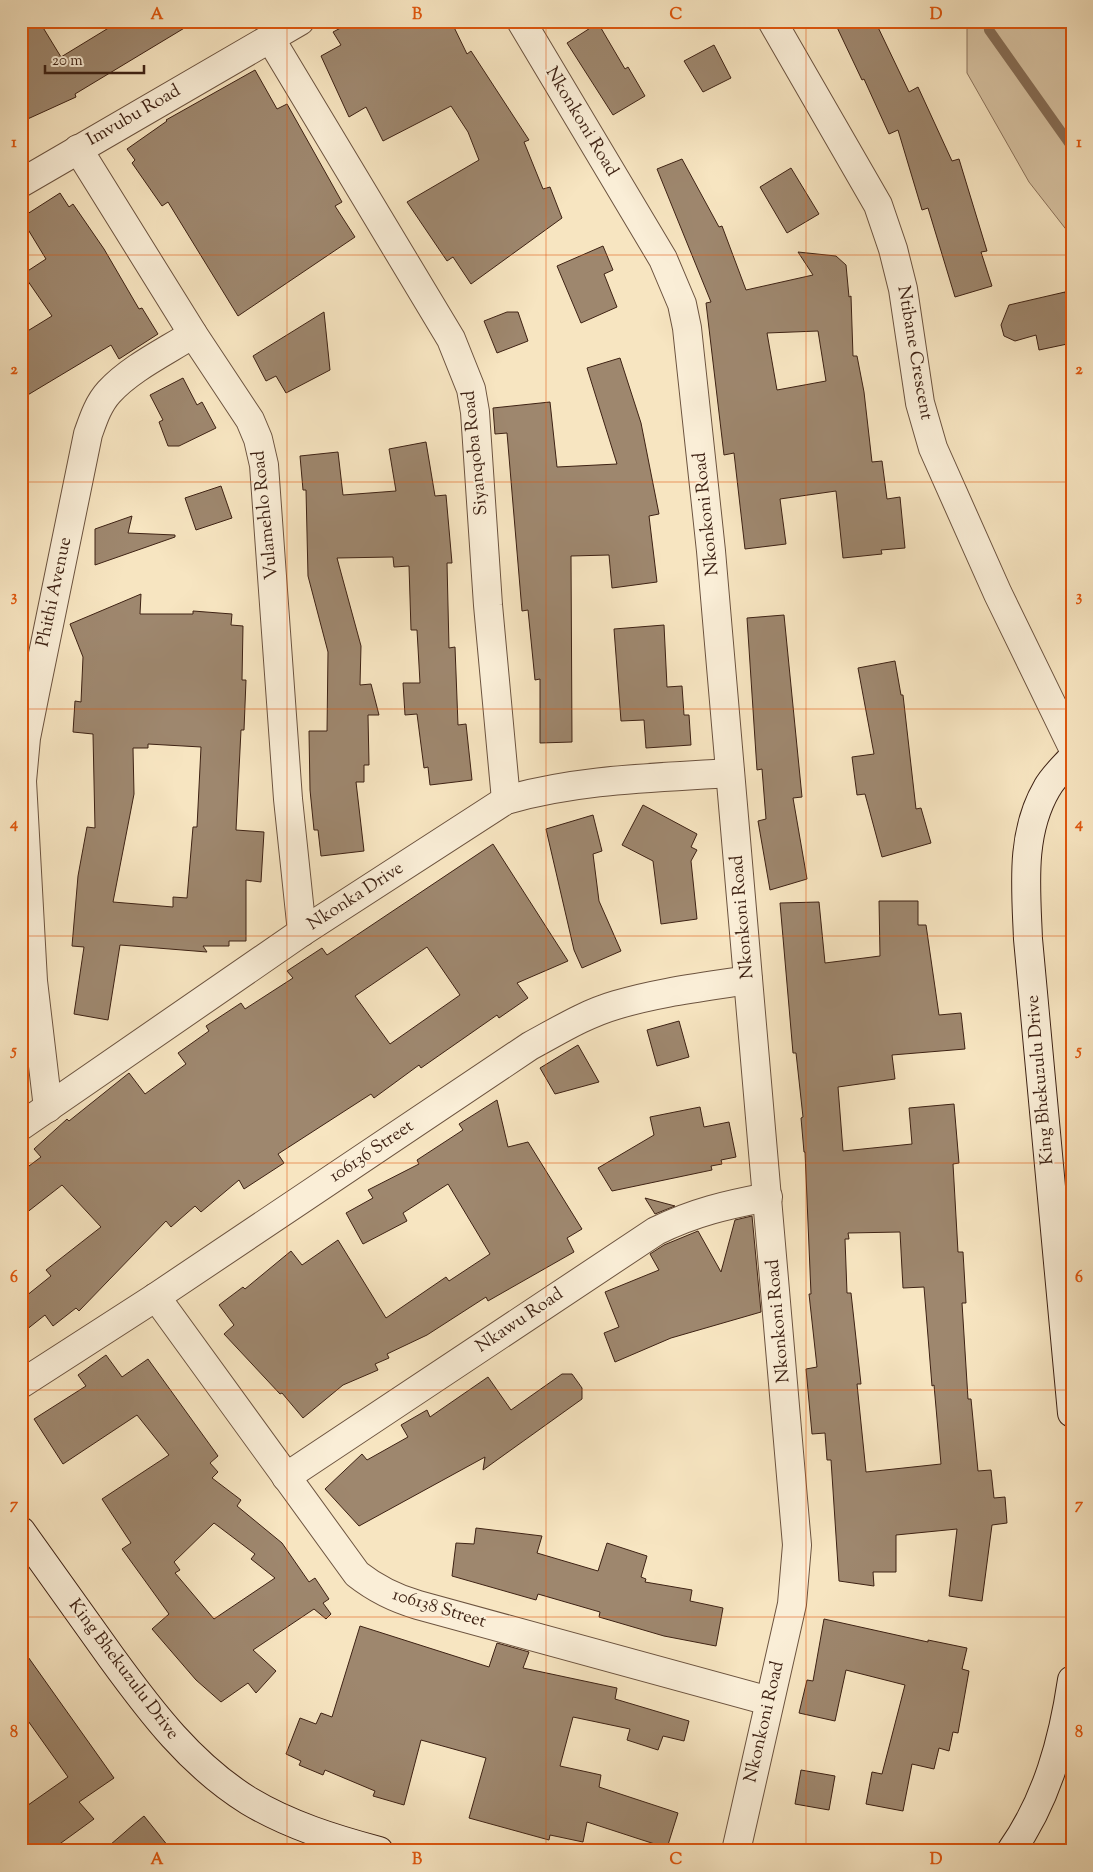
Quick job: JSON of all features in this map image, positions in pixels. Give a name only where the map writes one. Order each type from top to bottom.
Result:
[{"type":"street","name":"Imvubu Road","points":[[21,183],[300,21]]},
{"type":"street","name":"Nkonkoni Road","points":[[521,21],[663,259],[682,304],[711,551],[797,1545],[792,1604],[736,1851]]},
{"type":"street","name":"Ntibane Crescent","points":[[772,21],[878,205],[894,249],[903,289],[920,403],[933,448],[998,594],[1072,746]]},
{"type":"street","name":"Siyanqoba Road","points":[[270,38],[451,338],[471,389],[476,412],[488,605],[506,800]]},
{"type":"street","name":"Vulamehlo Road","points":[[78,149],[193,334],[250,420],[258,439],[264,465],[288,799],[302,932]]},
{"type":"street","name":"Phithi Avenue","points":[[48,1108],[33,981],[23,821],[23,772],[35,694],[88,434],[96,411],[108,393],[122,379],[193,334]]},
{"type":"street","name":"King Bhekuzulu Drive","points":[[1072,758],[1048,786],[1035,812],[1027,850],[1025,883],[1028,939],[1072,1413]]},
{"type":"street","name":"Nkonka Drive","points":[[21,1126],[302,932],[506,800],[544,789],[590,782],[730,773]]},
{"type":"street","name":"106136 Street","points":[[21,1384],[156,1297],[530,1046],[580,1019],[616,1005],[748,980]]},
{"type":"street","name":"Nkawu Road","points":[[286,1477],[656,1231],[685,1217],[710,1208],[768,1197]]},
{"type":"street","name":"106138 Street","points":[[156,1297],[357,1574],[391,1597],[769,1701]]},
{"type":"street","name":"King Bhekuzulu Drive","points":[[21,1531],[145,1704],[178,1744],[213,1775],[249,1801],[300,1826],[379,1851]]},
{"type":"street","points":[[1011,1851],[1029,1826],[1047,1786],[1067,1711],[1072,1680]]},
{"type":"shaded area","points":[[967,21],[1072,21],[1072,237],[1029,182],[967,73]]},
{"type":"building","points":[[21,21],[39,21],[61,57],[120,21],[196,21],[75,94],[76,97],[21,122]]},
{"type":"building","points":[[354,21],[451,21],[467,54],[471,51],[529,140],[524,142],[543,189],[550,187],[562,218],[471,284],[453,257],[447,261],[407,202],[479,160],[468,132],[451,106],[383,141],[366,107],[349,117],[321,56],[341,45],[333,32]]},
{"type":"building","points":[[834,21],[875,21],[909,92],[918,87],[952,161],[959,159],[987,251],[981,252],[992,286],[955,297],[928,208],[922,210],[898,130],[889,134],[864,79],[862,80]]},
{"type":"building","points":[[598,23],[625,69],[628,67],[645,96],[613,115],[567,43]]},
{"type":"building","points":[[714,45],[731,78],[703,92],[684,61]]},
{"type":"building","points":[[255,70],[277,109],[287,104],[342,202],[335,206],[355,237],[238,316],[168,202],[162,206],[132,163],[135,160],[127,149],[166,120]]},
{"type":"building","points":[[682,159],[719,227],[722,226],[746,290],[813,275],[798,252],[836,256],[846,265],[849,297],[851,296],[853,356],[857,356],[864,392],[872,462],[882,461],[887,499],[900,497],[905,548],[881,550],[882,554],[843,558],[836,491],[780,499],[786,544],[745,549],[734,453],[724,455],[706,303],[711,302],[657,169]],"holes":[[[818,331],[826,381],[777,390],[767,333]]]},
{"type":"building","points":[[791,168],[819,214],[787,233],[760,187]]},
{"type":"building","points":[[60,193],[69,207],[73,204],[104,249],[139,309],[142,308],[158,334],[119,359],[111,345],[21,399],[21,335],[52,316],[23,274],[46,259],[21,218]]},
{"type":"building","points":[[603,246],[613,270],[604,274],[617,307],[581,323],[557,266]]},
{"type":"building","points":[[1065,292],[1072,321],[1072,343],[1039,350],[1036,335],[1015,341],[1004,336],[1001,325],[1009,305]]},
{"type":"building","points":[[324,312],[330,370],[286,393],[276,376],[266,381],[253,356]]},
{"type":"building","points":[[507,312],[518,312],[528,341],[497,353],[484,321]]},
{"type":"building","points":[[620,358],[641,423],[659,514],[649,516],[657,582],[612,588],[609,555],[571,556],[572,742],[540,743],[540,679],[535,680],[528,610],[522,611],[507,433],[495,434],[493,408],[550,402],[557,467],[617,464],[587,368]]},
{"type":"building","points":[[183,378],[197,405],[202,402],[216,428],[179,446],[168,446],[159,422],[163,420],[150,395]]},
{"type":"building","points":[[426,442],[435,496],[446,495],[452,563],[447,563],[449,648],[455,647],[458,725],[466,724],[472,780],[430,785],[428,767],[424,768],[417,714],[405,715],[403,683],[420,683],[417,630],[411,630],[409,566],[394,567],[393,557],[337,558],[361,646],[360,685],[371,684],[379,715],[368,715],[369,765],[364,765],[364,782],[356,782],[364,851],[321,856],[318,830],[314,830],[310,790],[309,731],[327,731],[328,652],[308,576],[306,490],[303,490],[300,456],[338,452],[343,495],[396,491],[389,449]]},
{"type":"building","points":[[221,486],[232,518],[196,530],[185,498]]},
{"type":"building","points":[[132,516],[128,533],[175,535],[175,537],[95,565],[95,529]]},
{"type":"building","points":[[141,594],[140,614],[193,614],[193,611],[232,614],[231,625],[243,626],[242,680],[246,680],[244,730],[241,730],[236,830],[264,832],[261,882],[246,880],[246,941],[229,941],[229,946],[203,946],[207,952],[120,945],[108,1020],[74,1014],[84,947],[72,946],[78,876],[87,827],[95,828],[93,734],[73,732],[75,701],[81,702],[83,657],[70,624]],"holes":[[[148,744],[201,747],[197,827],[193,827],[187,898],[173,897],[173,907],[113,902],[134,794],[133,748],[148,748]]]},
{"type":"building","points":[[784,615],[802,797],[793,798],[807,879],[770,890],[758,821],[766,819],[762,769],[757,770],[747,618]]},
{"type":"building","points":[[664,625],[667,687],[682,686],[684,715],[689,715],[691,745],[646,748],[644,720],[621,721],[614,629]]},
{"type":"building","points":[[895,661],[901,695],[903,695],[916,809],[921,808],[931,843],[882,857],[865,794],[857,795],[852,757],[874,754],[858,668]]},
{"type":"building","points":[[643,805],[697,834],[691,847],[697,850],[691,861],[697,919],[661,924],[653,861],[622,845]]},
{"type":"building","points":[[593,815],[602,851],[593,854],[599,901],[621,951],[582,968],[574,950],[546,829]]},
{"type":"building","points":[[493,844],[568,961],[517,983],[528,998],[499,1018],[497,1015],[421,1068],[419,1065],[374,1098],[371,1094],[278,1154],[284,1163],[244,1189],[239,1180],[201,1212],[195,1206],[171,1227],[166,1221],[79,1311],[76,1308],[53,1326],[45,1315],[21,1334],[21,1300],[51,1276],[46,1270],[101,1227],[62,1185],[21,1217],[21,1172],[41,1157],[34,1149],[67,1119],[69,1121],[129,1073],[145,1094],[186,1064],[178,1053],[209,1031],[206,1026],[241,1003],[245,1009],[293,978],[287,971],[322,948],[327,955]],"holes":[[[427,947],[460,995],[390,1044],[355,996]]]},
{"type":"building","points":[[879,901],[918,901],[918,925],[926,925],[939,1015],[961,1013],[965,1049],[892,1055],[895,1079],[838,1087],[843,1151],[912,1144],[909,1108],[954,1104],[959,1163],[953,1164],[958,1252],[963,1252],[966,1303],[962,1303],[968,1399],[971,1399],[978,1471],[991,1470],[994,1498],[1005,1497],[1007,1523],[992,1525],[982,1601],[949,1596],[957,1529],[896,1535],[896,1572],[873,1572],[874,1586],[839,1581],[831,1460],[827,1460],[825,1433],[812,1434],[806,1369],[817,1367],[809,1294],[811,1294],[805,1152],[801,1118],[803,1117],[796,1053],[793,1053],[780,903],[819,902],[825,963],[880,956]],"holes":[[[900,1232],[903,1288],[924,1287],[932,1386],[934,1385],[941,1464],[866,1472],[857,1384],[861,1384],[851,1293],[847,1293],[845,1239],[849,1239],[848,1233]]]},
{"type":"building","points":[[679,1021],[689,1057],[657,1066],[647,1030]]},
{"type":"building","points":[[578,1045],[599,1082],[555,1094],[540,1068]]},
{"type":"building","points":[[497,1100],[508,1147],[528,1142],[582,1229],[567,1238],[574,1252],[488,1301],[486,1297],[427,1335],[387,1354],[389,1358],[375,1364],[378,1370],[343,1385],[303,1418],[282,1393],[280,1394],[224,1334],[234,1325],[219,1305],[243,1287],[245,1289],[291,1251],[302,1265],[338,1240],[386,1318],[446,1277],[449,1281],[490,1254],[448,1184],[403,1213],[407,1221],[363,1244],[346,1213],[373,1198],[368,1190],[419,1164],[417,1160],[463,1130],[459,1124]]},
{"type":"building","points":[[700,1107],[704,1127],[729,1122],[736,1157],[721,1160],[722,1164],[711,1166],[712,1170],[612,1191],[598,1168],[654,1135],[650,1117]]},
{"type":"building","points":[[645,1198],[675,1206],[655,1214]]},
{"type":"building","points":[[752,1216],[761,1312],[671,1338],[615,1362],[604,1333],[619,1327],[605,1292],[659,1270],[650,1254],[664,1245],[698,1231],[721,1272],[735,1220]]},
{"type":"building","points":[[106,1355],[122,1377],[148,1359],[218,1456],[210,1463],[218,1472],[212,1478],[241,1500],[237,1506],[282,1543],[309,1582],[315,1578],[329,1599],[323,1603],[331,1614],[326,1619],[314,1609],[253,1650],[276,1671],[256,1693],[248,1683],[221,1702],[196,1680],[152,1629],[169,1614],[122,1549],[131,1543],[102,1499],[169,1455],[137,1415],[63,1464],[34,1419],[86,1386],[78,1375]],"holes":[[[214,1523],[255,1554],[251,1559],[275,1578],[214,1619],[175,1573],[180,1570],[174,1562]]]},
{"type":"building","points":[[562,1374],[572,1374],[582,1388],[582,1399],[483,1470],[485,1457],[359,1526],[325,1489],[362,1454],[367,1460],[408,1437],[401,1425],[427,1410],[430,1417],[488,1377],[511,1410]]},
{"type":"building","points":[[476,1528],[542,1536],[537,1553],[598,1571],[607,1543],[647,1556],[641,1577],[646,1579],[645,1582],[692,1590],[690,1601],[723,1608],[716,1646],[664,1636],[599,1617],[600,1612],[538,1594],[536,1600],[452,1576],[456,1543],[474,1544]]},
{"type":"building","points":[[824,1619],[928,1642],[928,1640],[967,1648],[962,1669],[969,1671],[958,1733],[953,1732],[949,1751],[939,1748],[934,1769],[912,1764],[903,1811],[866,1804],[872,1772],[882,1774],[905,1685],[846,1670],[835,1721],[799,1713],[807,1680],[813,1681]]},
{"type":"building","points":[[360,1626],[489,1667],[497,1643],[529,1652],[523,1668],[617,1688],[615,1699],[689,1721],[684,1741],[663,1736],[658,1750],[627,1740],[630,1729],[573,1717],[560,1766],[601,1775],[599,1787],[678,1813],[667,1848],[587,1822],[583,1842],[550,1835],[549,1840],[469,1818],[486,1758],[421,1740],[404,1805],[373,1796],[375,1791],[325,1770],[323,1775],[299,1765],[301,1761],[286,1754],[300,1718],[316,1724],[321,1713],[332,1717]]},
{"type":"building","points":[[21,1647],[114,1778],[79,1802],[94,1819],[50,1851],[21,1851],[21,1810],[68,1777],[21,1711]]},
{"type":"building","points":[[801,1770],[835,1776],[829,1810],[795,1804]]},
{"type":"building","points":[[144,1816],[172,1851],[103,1851],[132,1826]]},
{"type":"waterway","points":[[988,21],[989,30],[1072,147]]}]
